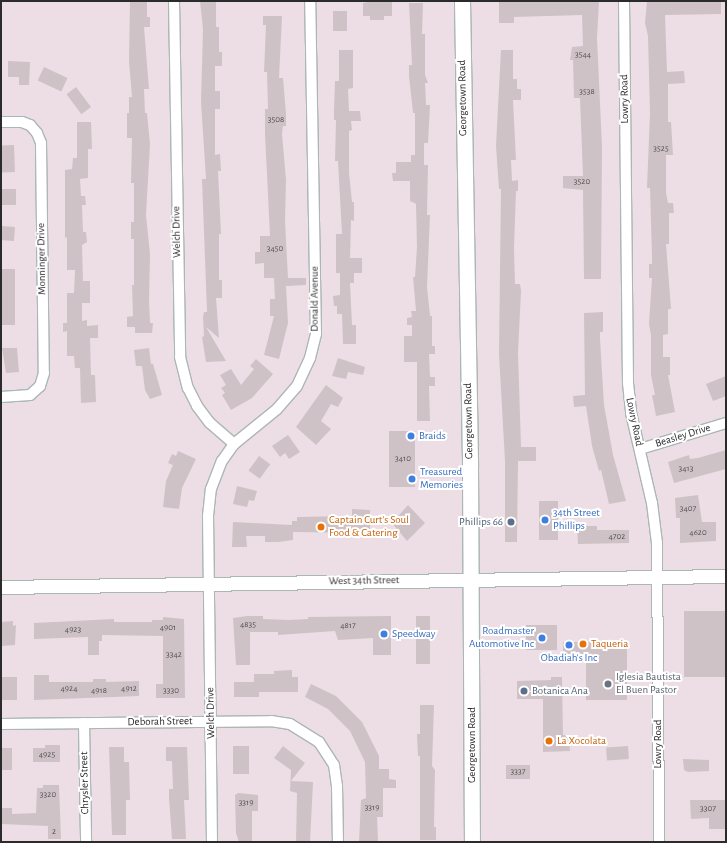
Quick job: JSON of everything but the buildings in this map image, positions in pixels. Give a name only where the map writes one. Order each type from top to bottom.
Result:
[{"type":"main road","name":"Georgetown Road","points":[[462,1],[471,580],[472,842]]},
{"type":"street","name":"Welch Drive","points":[[174,1],[180,357],[188,388],[198,406],[210,423],[234,444]]},
{"type":"street","name":"Donald Avenue","points":[[210,583],[208,516],[211,490],[222,461],[234,444],[277,409],[290,394],[304,373],[314,344],[317,310],[310,1]]},
{"type":"street","name":"Lowry Road","points":[[624,1],[628,389],[654,518],[657,576],[659,842]]},
{"type":"street","name":"Monninger Drive","points":[[1,122],[22,122],[34,128],[40,139],[44,374],[38,390],[25,397],[1,397]]},
{"type":"street","name":"Beasley Drive","points":[[640,449],[726,423]]},
{"type":"street","name":"West 34th Street","points":[[1,587],[726,576]]},
{"type":"street","name":"Welch Drive","points":[[210,583],[212,842]]},
{"type":"street","name":"Deborah Street","points":[[1,724],[281,722],[299,728],[316,738],[329,755],[335,771],[338,842]]},
{"type":"street","name":"Chrysler Street","points":[[84,723],[86,842]]},
{"type":"place","name":"Braids","points":[[411,436]]},
{"type":"place","name":"Treasured Memories","points":[[412,479]]},
{"type":"place","name":"34th Street Phillips","points":[[545,520]]},
{"type":"place","name":"Phillips 66","points":[[511,522]]},
{"type":"place","name":"Captain Curt's Soul Food & Catering","points":[[321,527]]},
{"type":"place","name":"Speedway","points":[[384,634]]},
{"type":"place","name":"Roadmaster Automotive Inc","points":[[542,638]]},
{"type":"place","name":"Taqueria","points":[[583,644]]},
{"type":"place","name":"Obadiah's Inc","points":[[569,645]]},
{"type":"place","name":"Iglesia Bautista El Buen Pastor","points":[[608,684]]},
{"type":"place","name":"Botanica Ana","points":[[524,691]]},
{"type":"place","name":"La Xocolata","points":[[549,741]]}]
